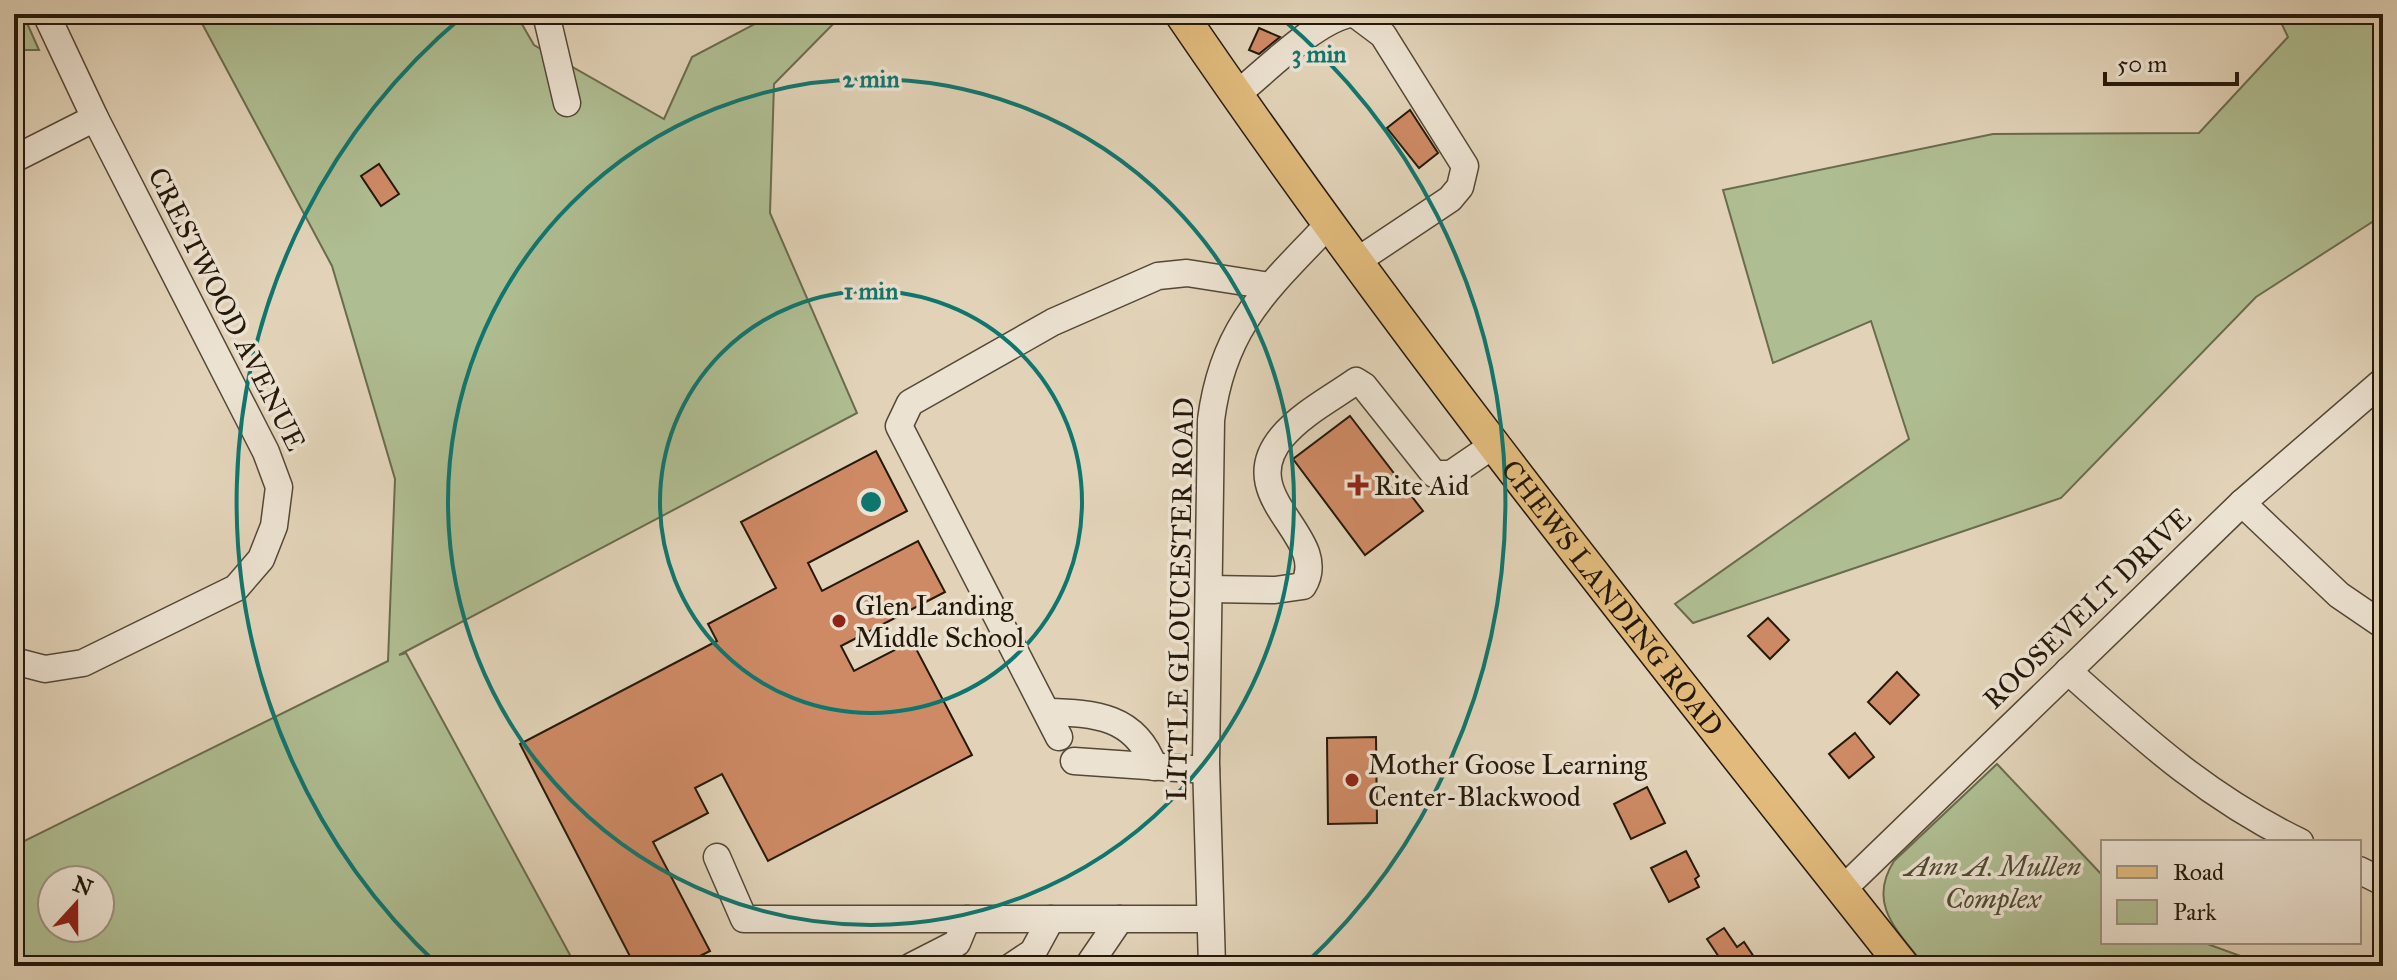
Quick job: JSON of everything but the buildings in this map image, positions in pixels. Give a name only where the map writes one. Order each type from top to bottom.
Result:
[{"type":"main road","name":"CHEWS LANDING ROAD","points":[[1181,14],[1329,224],[1495,444],[1903,966]]},
{"type":"street","name":"CRESTWOOD AVENUE","points":[[14,661],[45,669],[83,663],[236,588],[261,559],[274,526],[279,487],[266,452],[95,118],[46,14]]},
{"type":"street","points":[[546,14],[567,103]]},
{"type":"street","points":[[1236,95],[1311,35],[1337,17],[1349,14]]},
{"type":"street","points":[[1355,14],[1383,35],[1465,166],[1460,187],[1450,199],[1357,261]]},
{"type":"street","points":[[14,159],[95,118]]},
{"type":"street","name":"LITTLE GLOUCESTER ROAD","points":[[1212,966],[1206,770],[1211,420],[1216,387],[1232,339],[1270,286],[1329,224]]},
{"type":"street","points":[[1059,737],[899,426],[910,403],[1053,322],[1158,276],[1187,273],[1270,286]]},
{"type":"street","points":[[1209,589],[1275,590],[1303,586],[1310,574],[1309,555],[1271,498],[1271,461],[1279,440],[1291,427],[1356,381],[1364,386],[1434,474],[1451,474],[1495,444]]},
{"type":"street","name":"ROOSEVELT DRIVE","points":[[1843,889],[2242,503],[2383,381]]},
{"type":"street","points":[[2242,503],[2339,595],[2383,625]]},
{"type":"street","points":[[2068,671],[2170,763],[2249,818],[2296,840]]},
{"type":"street","points":[[1047,712],[1121,723],[1141,739],[1154,767]]},
{"type":"street","points":[[1074,761],[1206,770]]},
{"type":"street","points":[[717,857],[744,919],[1210,919]]},
{"type":"street","points":[[2361,871],[2383,882]]},
{"type":"street","points":[[912,966],[957,943],[967,919]]},
{"type":"street","points":[[1012,966],[1033,952],[1051,919]]},
{"type":"street","points":[[1088,966],[1120,919]]},
{"type":"path","points":[[14,948],[19,966]]},
{"type":"green space","points":[[14,14],[23,14],[39,50],[14,50]]},
{"type":"green space","points":[[197,14],[516,14],[534,45],[664,119],[692,57],[774,14],[843,14],[774,84],[770,213],[857,413],[399,655],[406,653],[576,966],[14,966],[14,846],[388,661],[395,479],[332,266]]},
{"type":"green space","points":[[2277,14],[2383,14],[2383,215],[2256,297],[2061,498],[1693,623],[1675,604],[1909,439],[1871,321],[1773,363],[1723,190],[1993,134],[2199,133],[2288,37]]},
{"type":"green space","name":"Ann A. Mullen Complex","points":[[1997,764],[2101,874],[2101,944],[2208,944],[2268,966],[1925,966],[1896,929],[1885,905],[1883,891],[1894,861]]},
{"type":"place","name":"Rite Aid","points":[[1358,485]]},
{"type":"place","name":"Glen Landing Middle School","points":[[839,621]]},
{"type":"place","name":"Mother Goose Learning Center-Blackwood","points":[[1352,780]]}]
